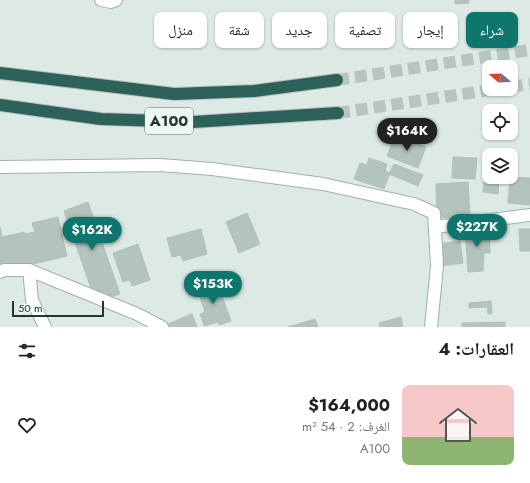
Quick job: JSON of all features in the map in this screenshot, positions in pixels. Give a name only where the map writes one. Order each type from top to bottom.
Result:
[{"type":"highway","name":"A100","points":[[0,73],[174,94],[254,91],[337,80]]},
{"type":"highway","name":"A100","points":[[0,105],[101,119],[192,122],[338,114]]},
{"type":"street","points":[[101,0],[110,2],[116,0]]},
{"type":"street","points":[[0,167],[160,165],[308,181],[414,204],[434,213],[437,266],[431,327]]},
{"type":"street","points":[[435,227],[530,215]]},
{"type":"street","points":[[0,272],[4,270],[29,270],[137,314],[162,327]]},
{"type":"street","points":[[29,270],[32,300],[45,327]]},
{"type":"building","points":[[455,0],[469,0],[469,3],[455,4]]},
{"type":"building","points":[[403,137],[426,147],[418,168],[387,156],[393,141],[400,144]]},
{"type":"building","points":[[453,157],[477,158],[475,179],[452,178]]},
{"type":"building","points":[[369,158],[387,164],[385,171],[390,173],[384,189],[354,179],[360,163],[367,165]]},
{"type":"building","points":[[394,164],[423,175],[418,186],[389,174]]},
{"type":"building","points":[[518,177],[530,178],[530,205],[508,203],[509,184],[518,184]]},
{"type":"building","points":[[468,182],[470,216],[437,218],[436,184]]},
{"type":"building","points":[[484,184],[499,184],[498,194],[483,192]]},
{"type":"building","points":[[88,202],[120,294],[108,298],[106,292],[94,297],[64,211]]},
{"type":"building","points":[[247,213],[260,244],[239,253],[226,222]]},
{"type":"building","points":[[58,217],[67,256],[20,267],[0,269],[0,227],[2,237],[24,232],[25,234],[35,232],[32,223]]},
{"type":"building","points":[[489,227],[490,253],[484,253],[483,271],[468,272],[465,229]]},
{"type":"building","points":[[201,229],[207,254],[183,261],[181,255],[172,257],[167,238]]},
{"type":"building","points":[[519,229],[530,229],[530,251],[520,251]]},
{"type":"building","points":[[460,241],[463,263],[441,266],[438,244]]},
{"type":"building","points":[[138,244],[150,280],[132,286],[130,280],[123,282],[113,253]]},
{"type":"building","points":[[207,281],[210,290],[219,287],[231,321],[219,325],[218,322],[204,326],[200,314],[205,312],[196,285]]},
{"type":"building","points":[[491,301],[492,314],[488,314],[487,307],[469,308],[469,303]]},
{"type":"building","points":[[192,314],[197,327],[169,327],[168,324]]},
{"type":"building","points":[[401,317],[403,327],[380,327],[379,323]]},
{"type":"building","points":[[315,319],[318,327],[288,327]]},
{"type":"building","points":[[505,322],[505,327],[462,327],[462,323]]},
{"type":"tunnel","points":[[337,80],[530,50]]},
{"type":"tunnel","points":[[518,86],[530,84]]},
{"type":"tunnel","points":[[338,113],[482,91]]}]
